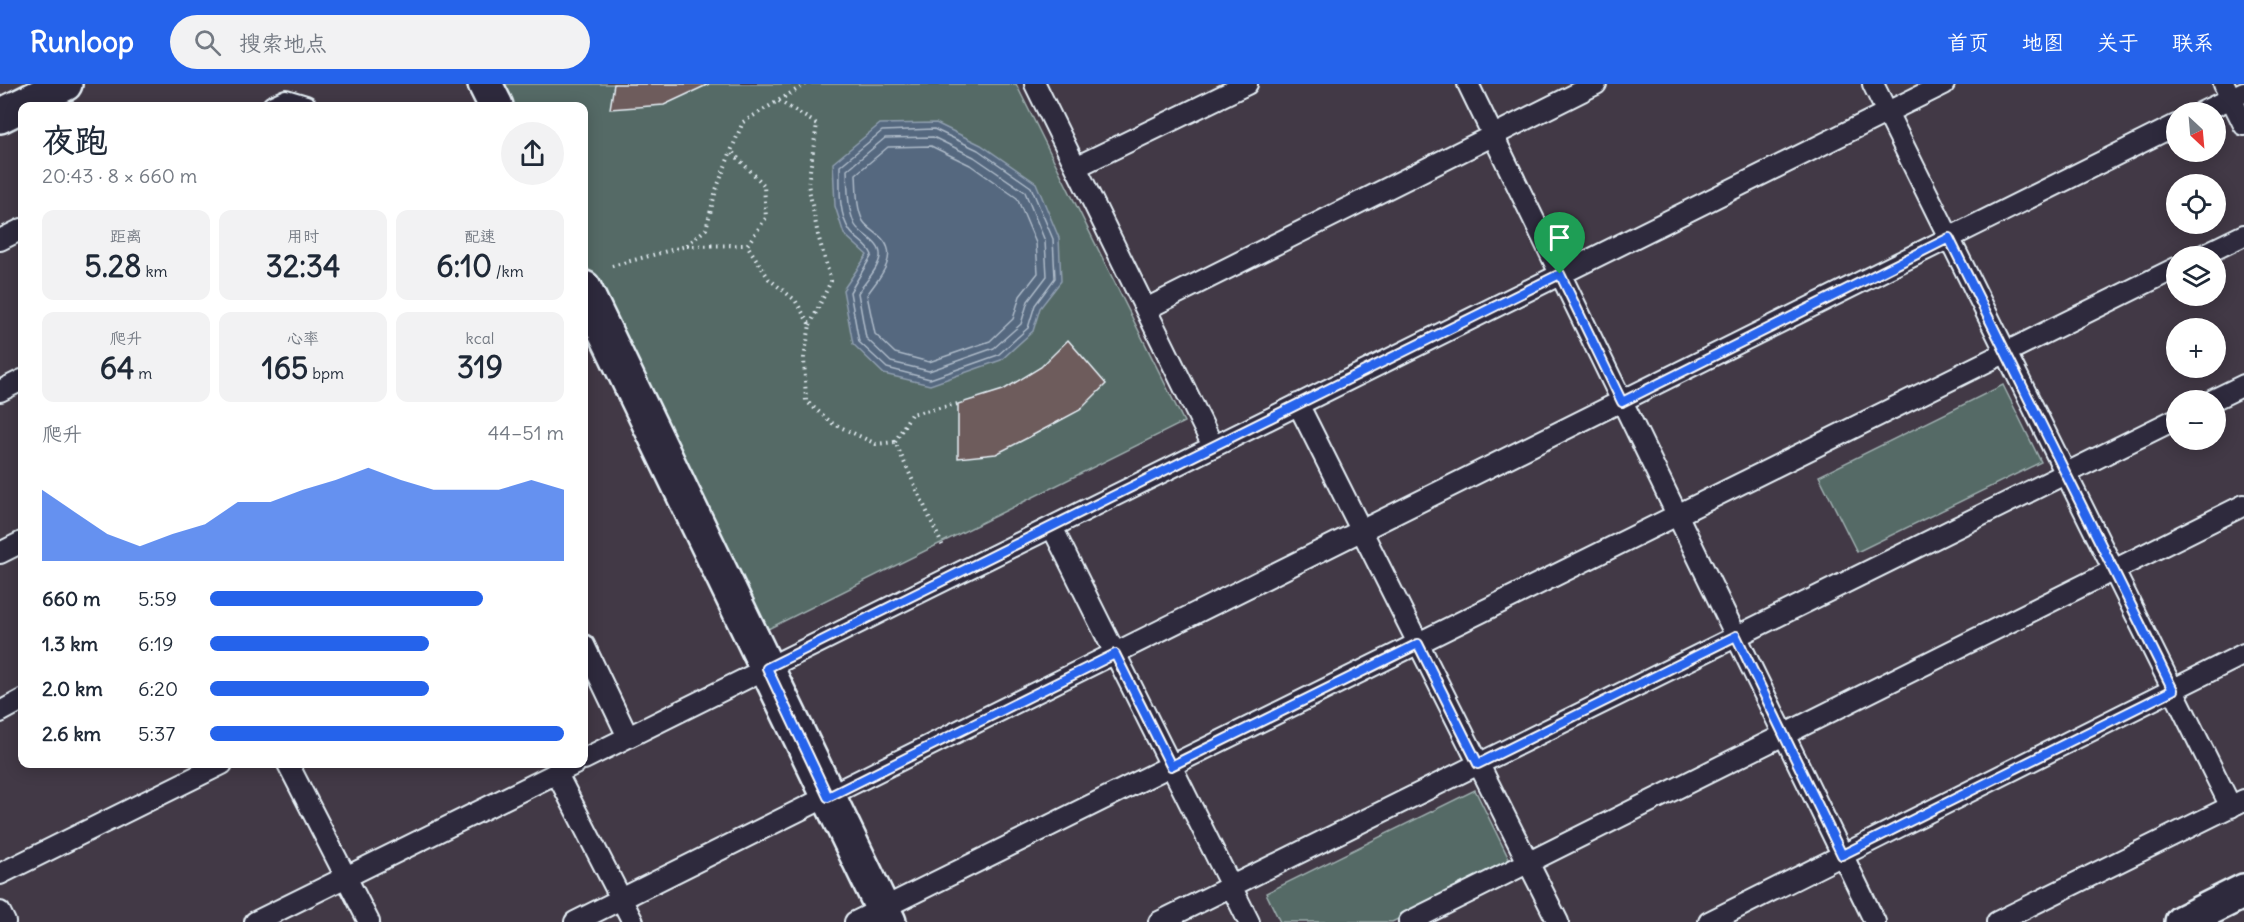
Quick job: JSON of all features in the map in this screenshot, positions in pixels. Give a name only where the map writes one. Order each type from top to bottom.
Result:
[{"type":"street","points":[[28,102],[65,84]]},
{"type":"street","points":[[485,84],[494,102]]},
{"type":"street","points":[[0,116],[18,107]]},
{"type":"street","points":[[588,296],[828,797],[876,918]]},
{"type":"street","points":[[2182,922],[2244,891]]},
{"type":"lane","points":[[1035,84],[1213,446]]},
{"type":"lane","points":[[1076,167],[1247,84]]},
{"type":"lane","points":[[1468,84],[1875,922]]},
{"type":"lane","points":[[1146,309],[1596,84]]},
{"type":"lane","points":[[1873,84],[2173,690],[2238,804],[1997,922]]},
{"type":"lane","points":[[588,757],[1944,84]]},
{"type":"lane","points":[[2217,102],[2233,91],[2244,124]]},
{"type":"lane","points":[[575,922],[2166,130]]},
{"type":"lane","points":[[2221,246],[2244,235]]},
{"type":"lane","points":[[876,918],[1171,766],[2166,273]]},
{"type":"lane","points":[[0,391],[18,382]]},
{"type":"lane","points":[[2226,394],[2244,385]]},
{"type":"lane","points":[[1298,404],[1558,922]]},
{"type":"lane","points":[[1159,922],[2166,424]]},
{"type":"lane","points":[[1409,922],[2244,505]]},
{"type":"lane","points":[[1052,527],[1249,922]]},
{"type":"lane","points":[[0,554],[18,544]]},
{"type":"lane","points":[[588,653],[628,738]]},
{"type":"lane","points":[[1709,922],[2244,654]]},
{"type":"lane","points":[[0,711],[18,702]]},
{"type":"lane","points":[[0,874],[214,768]]},
{"type":"lane","points":[[290,768],[369,922]]},
{"type":"lane","points":[[255,922],[565,768]]},
{"type":"lane","points":[[556,772],[633,922]]},
{"type":"lane","points":[[0,912],[5,922]]},
{"type":"path","points":[[686,246],[706,229],[716,190],[730,150],[743,123],[806,84]]},
{"type":"path","points":[[779,101],[817,124],[808,184],[831,281],[810,325],[804,358],[806,401],[832,423],[876,444],[895,442]]},
{"type":"path","points":[[730,150],[764,184],[766,218],[747,245]]},
{"type":"path","points":[[747,245],[769,279],[795,300],[810,325]]},
{"type":"path","points":[[611,266],[686,246],[747,245]]},
{"type":"path","points":[[895,442],[912,414],[958,404]]},
{"type":"path","points":[[895,442],[955,575]]},
{"type":"green space","points":[[496,84],[1016,84],[1184,422],[766,630],[588,268],[588,102],[505,102]]},
{"type":"green space","points":[[2003,385],[2041,462],[1857,552],[1819,476]]},
{"type":"green space","points":[[1475,790],[1511,863],[1392,922],[1280,922],[1266,893]]},
{"type":"water","points":[[936,123],[981,145],[1036,183],[1059,238],[1061,281],[1040,308],[1033,331],[1001,360],[930,385],[884,374],[853,344],[843,290],[867,255],[844,234],[835,206],[833,163],[880,124]]},
{"type":"building","points":[[614,84],[709,84],[664,105],[610,109]]},
{"type":"building","points":[[1068,340],[1106,384],[1080,410],[996,454],[958,458],[958,404],[1003,390],[1041,367]]},
{"type":"route","points":[[1949,238],[2173,690],[1842,855],[1736,636],[1478,764],[1418,644],[1171,766],[1115,654],[828,797],[767,668],[1560,274],[1622,402],[1949,238]]}]
